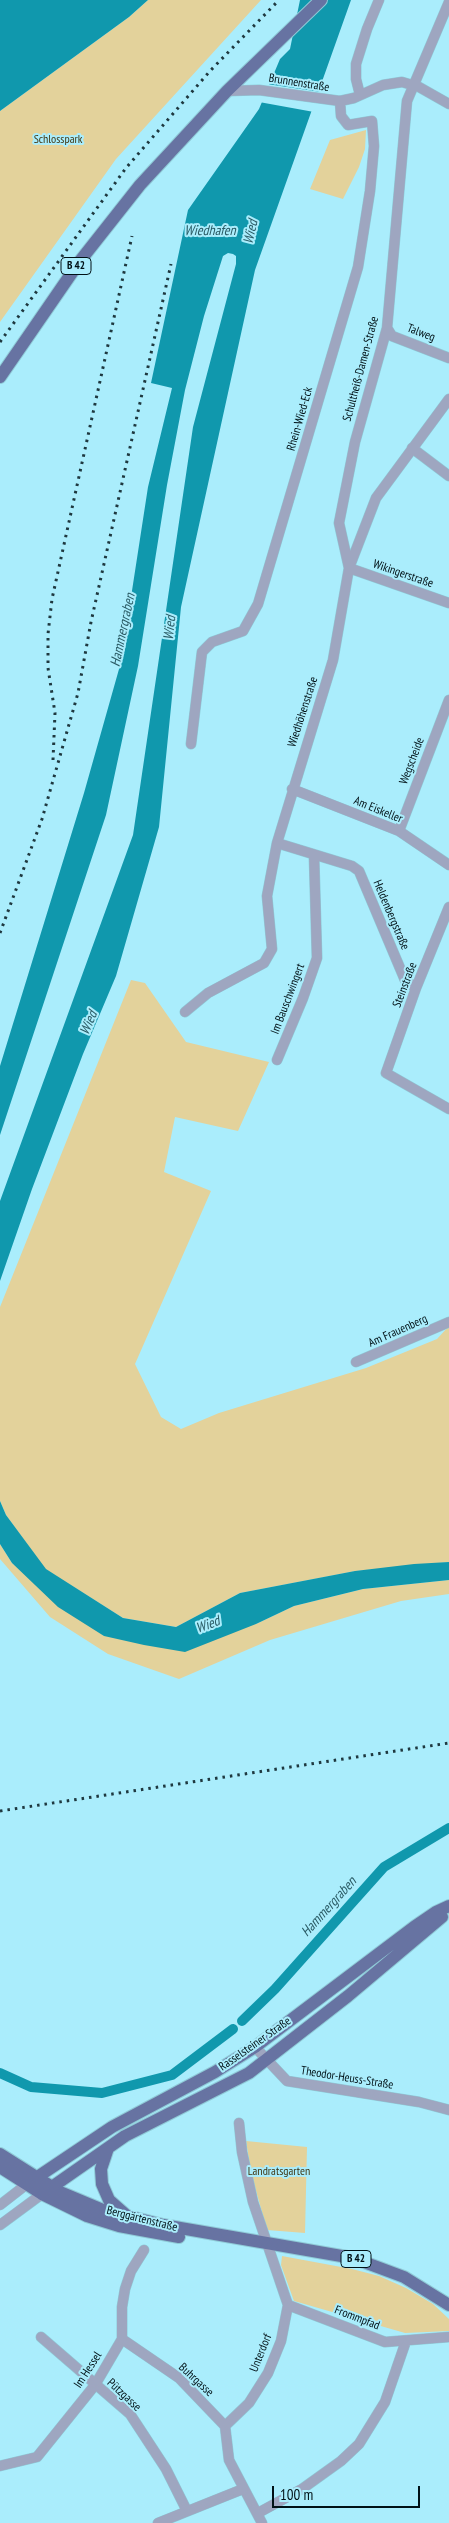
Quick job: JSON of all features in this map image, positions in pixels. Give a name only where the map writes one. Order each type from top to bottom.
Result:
[{"type":"main road","name":"B 42","points":[[0,377],[57,292],[120,209],[227,91],[321,0]]},
{"type":"main road","name":"Rasselsteiner Straße","points":[[32,2181],[112,2127],[215,2072],[256,2047],[414,1927],[436,1912],[449,1908]]},
{"type":"main road","name":"Rasselsteiner Straße","points":[[47,2191],[108,2148],[143,2127],[229,2084],[268,2060],[348,1996],[449,1908]]},
{"type":"main road","points":[[108,2148],[101,2168],[104,2191],[115,2206],[130,2218]]},
{"type":"main road","name":"B 42","points":[[0,2154],[32,2181]]},
{"type":"main road","name":"B 42","points":[[0,2166],[32,2181]]},
{"type":"main road","name":"Berggärtenstraße","points":[[32,2181],[87,2216],[134,2229],[221,2242],[254,2242]]},
{"type":"main road","name":"Berggärtenstraße","points":[[47,2191],[130,2218],[254,2242],[353,2258],[419,2284],[449,2305]]},
{"type":"street","points":[[360,95],[356,79],[356,64],[379,0]]},
{"type":"street","name":"Schultheiß-Damen-Straße","points":[[349,568],[339,523],[355,442],[387,328],[407,101],[449,2]]},
{"type":"street","name":"Brunnenstraße","points":[[227,91],[259,90],[340,101],[390,83],[414,84],[449,104]]},
{"type":"street","name":"Rhein-Wied-Eck","points":[[191,744],[202,652],[212,642],[243,631],[258,604],[358,267],[370,191],[374,146],[372,121],[348,125],[341,116],[340,101]]},
{"type":"street","name":"Talweg","points":[[387,328],[392,336],[449,358]]},
{"type":"street","name":"Wiedhöhenstraße","points":[[185,1012],[208,994],[264,963],[272,949],[267,896],[292,789],[333,660],[349,568],[376,498],[449,400]]},
{"type":"street","points":[[412,448],[449,476]]},
{"type":"street","name":"Wikingerstraße","points":[[349,568],[449,603]]},
{"type":"street","name":"Wegscheide","points":[[399,831],[449,700]]},
{"type":"street","name":"Am Eiskeller","points":[[292,789],[399,831],[449,864]]},
{"type":"street","name":"Heldenbergstraße","points":[[278,843],[352,866],[359,871],[405,980],[416,988]]},
{"type":"street","name":"Im Bauschwingert","points":[[277,1060],[303,998],[317,958],[314,855]]},
{"type":"street","name":"Steinstraße","points":[[449,907],[416,988],[386,1072],[449,1109]]},
{"type":"street","name":"Am Frauenberg","points":[[356,1362],[449,1322]]},
{"type":"street","name":"Theodor-Heuss-Straße","points":[[256,2047],[287,2081],[419,2102],[449,2110]]},
{"type":"street","points":[[240,2123],[242,2152],[249,2187],[268,2244]]},
{"type":"street","points":[[0,2205],[32,2181]]},
{"type":"street","points":[[0,2225],[47,2191]]},
{"type":"street","name":"Unterdorf","points":[[225,2426],[249,2403],[268,2373],[281,2341],[288,2305],[268,2244]]},
{"type":"street","points":[[122,2340],[122,2307],[125,2289],[131,2271],[144,2250]]},
{"type":"street","name":"Frommpfad","points":[[288,2305],[385,2342],[449,2337]]},
{"type":"street","name":"Pützgasse","points":[[41,2337],[130,2414],[166,2469],[187,2511]]},
{"type":"street","name":"Im Hessel","points":[[0,2466],[37,2457],[96,2385],[122,2340]]},
{"type":"street","name":"Buhrgasse","points":[[122,2340],[179,2378],[225,2426]]},
{"type":"street","points":[[225,2426],[229,2460],[260,2518],[341,2461],[359,2444],[386,2402],[406,2341]]},
{"type":"street","points":[[158,2523],[243,2489]]},
{"type":"green space","name":"Schlosspark","points":[[148,0],[261,0],[116,159],[0,322],[0,111],[129,17]]},
{"type":"green space","points":[[366,130],[365,149],[359,167],[343,199],[310,189],[330,140]]},
{"type":"green space","points":[[131,980],[145,983],[186,1042],[269,1062],[238,1131],[175,1117],[164,1172],[211,1191],[135,1364],[161,1417],[181,1429],[219,1413],[366,1368],[437,1339],[449,1326],[449,1562],[356,1571],[240,1593],[176,1627],[123,1618],[45,1569],[6,1515],[0,1501],[0,1307]]},
{"type":"green space","points":[[0,1544],[12,1563],[104,1636],[256,1624],[294,1606],[363,1589],[449,1580],[449,1594],[401,1601],[270,1640],[179,1679],[108,1654],[50,1617],[0,1559]]},
{"type":"green space","name":"Landratsgarten","points":[[246,2141],[307,2147],[305,2233],[267,2230],[251,2173]]},
{"type":"green space","points":[[282,2256],[352,2269],[379,2276],[406,2288],[433,2304],[449,2319],[449,2331],[405,2333],[294,2301],[281,2265]]},
{"type":"water","points":[[0,0],[148,0],[129,17],[0,111]]},
{"type":"water","points":[[300,0],[351,0],[255,270],[181,607],[159,827],[116,976],[83,1054],[32,1189],[0,1281],[0,1201],[133,835],[193,427],[236,264],[236,256],[233,254],[228,253],[223,256],[204,316],[185,390],[167,485],[138,666],[106,815],[0,1135],[0,1066],[84,793],[121,662],[148,487],[172,388],[151,383],[188,210],[259,109],[280,59],[290,49]]},
{"type":"water","name":"Wied","points":[[0,1501],[6,1515],[46,1569],[123,1618],[176,1627],[240,1593],[355,1571],[414,1564],[449,1562],[449,1580],[363,1589],[294,1606],[256,1624],[185,1652],[144,1645],[104,1636],[58,1607],[12,1563],[0,1544]]},
{"type":"pier","points":[[267,84],[321,92],[314,112],[259,102]]},
{"type":"waterway","name":"Hammergraben","points":[[242,2021],[275,1989],[384,1867],[449,1828]]},
{"type":"waterway","name":"Hammergraben","points":[[0,2073],[31,2087],[102,2093],[172,2075],[233,2029]]},
{"type":"railway","points":[[0,342],[126,168],[210,71],[279,0]]},
{"type":"railway","points":[[53,760],[55,713],[48,668],[48,634],[52,599],[132,236]]},
{"type":"railway","points":[[0,933],[42,819],[78,693],[91,622],[171,264]]},
{"type":"railway","points":[[0,1811],[449,1743]]},
{"type":"water label","name":"Wiedhafen","points":[[210,231]]}]
